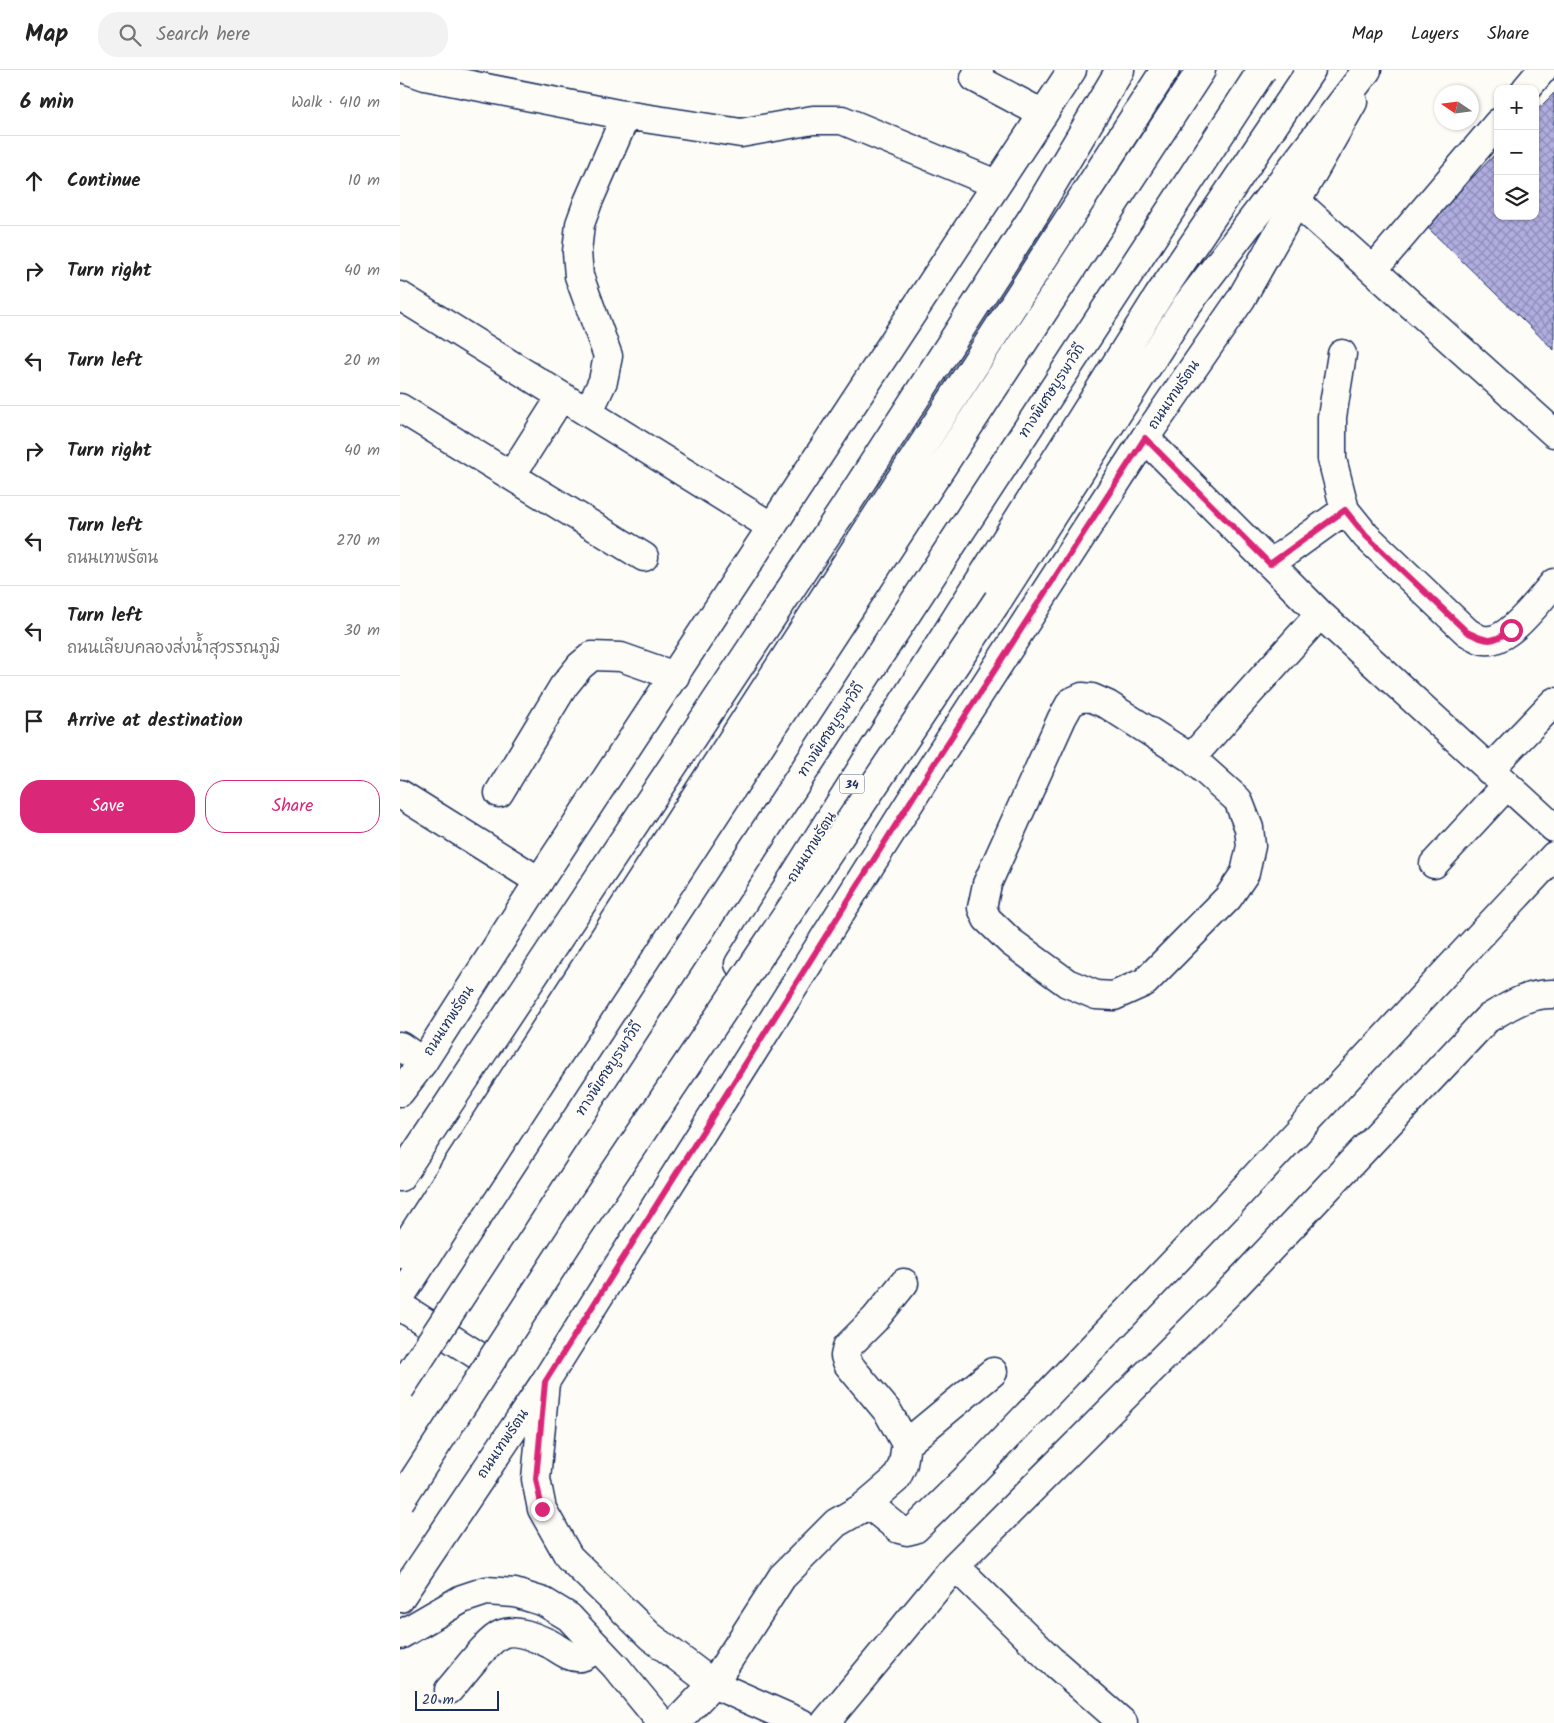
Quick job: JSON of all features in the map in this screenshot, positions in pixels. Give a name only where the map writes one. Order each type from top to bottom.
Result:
[{"type":"main road","points":[[408,70],[425,76],[626,115],[741,134],[813,120],[842,120],[996,184]]},
{"type":"main road","name":"ถนนเทพรัตน","points":[[400,1092],[423,1062],[539,880],[1072,70]]},
{"type":"main road","points":[[400,1177],[845,507],[1034,215],[1120,70]]},
{"type":"main road","points":[[400,1254],[1165,70]]},
{"type":"main road","points":[[400,1296],[1200,70]]},
{"type":"main road","name":"ทางพิเศษบูรพาวิถี","points":[[400,1390],[1262,70]]},
{"type":"main road","name":"ถนนเทพรัตน","points":[[400,1501],[1158,297],[1311,70]]},
{"type":"main road","points":[[400,1501],[576,1230],[998,600],[1186,306],[1367,70]]},
{"type":"main road","name":"ถนนเทพรัตน","points":[[400,1598],[545,1382],[934,764],[1145,438],[1241,298],[1371,70]]},
{"type":"main road","points":[[1529,85],[1542,70]]},
{"type":"main road","points":[[969,73],[1043,114]]},
{"type":"main road","points":[[588,413],[603,381],[608,356],[579,276],[577,252],[580,224],[626,115]]},
{"type":"main road","points":[[1373,270],[1494,128]]},
{"type":"main road","points":[[1297,202],[1554,433]]},
{"type":"main road","points":[[400,296],[772,527]]},
{"type":"main road","points":[[1342,354],[1332,416],[1332,459],[1345,510],[1366,536],[1467,632],[1484,640],[1498,639],[1511,630],[1554,583]]},
{"type":"main road","points":[[511,476],[561,396]]},
{"type":"main road","points":[[400,408],[644,557]]},
{"type":"main road","points":[[1145,438],[1320,614],[1554,828]]},
{"type":"main road","points":[[1270,564],[1345,510]]},
{"type":"main road","points":[[1191,758],[1320,614]]},
{"type":"main road","points":[[499,793],[563,687],[580,666],[592,656],[621,657],[675,676]]},
{"type":"main road","points":[[1082,697],[1092,698],[1108,704],[1191,758],[1238,800],[1249,828],[1251,846],[1246,873],[1228,898],[1145,982],[1114,996],[1096,995],[1067,983],[1011,942],[987,919],[982,908],[987,884],[1071,702],[1082,697]]},
{"type":"main road","points":[[1434,864],[1554,702]]},
{"type":"main road","points":[[400,794],[539,880]]},
{"type":"main road","points":[[868,1504],[899,1529],[907,1531],[915,1529],[974,1471],[1215,1220],[1554,856]]},
{"type":"main road","points":[[825,1723],[955,1566],[1236,1285],[1487,1019],[1516,1002],[1540,994],[1554,994]]},
{"type":"main road","points":[[400,1046],[423,1062]]},
{"type":"main road","points":[[676,1723],[713,1684],[782,1578],[836,1523],[868,1504],[896,1479],[903,1464],[906,1444],[888,1412],[848,1364],[845,1356],[847,1347],[875,1319],[904,1283]]},
{"type":"main road","points":[[400,1306],[488,1362]]},
{"type":"main road","points":[[906,1444],[993,1372]]},
{"type":"main road","points":[[545,1382],[536,1479],[542,1509],[569,1557],[650,1636],[713,1684],[801,1723]]},
{"type":"main road","points":[[955,1566],[1051,1660],[1122,1723]]},
{"type":"main road","points":[[400,1635],[462,1599],[486,1592],[515,1592],[544,1602],[569,1617],[616,1666],[662,1723]]},
{"type":"main road","points":[[450,1690],[493,1640],[503,1633],[519,1633],[549,1644],[573,1657],[588,1655],[597,1647]]},
{"type":"building","points":[[1554,93],[1554,350],[1426,226],[1494,155],[1494,220],[1539,220],[1539,108]]},
{"type":"route","points":[[542,1509],[536,1479],[545,1382],[934,764],[1145,438],[1270,564],[1345,510],[1366,536],[1467,632],[1484,640],[1498,639],[1511,630]]}]
